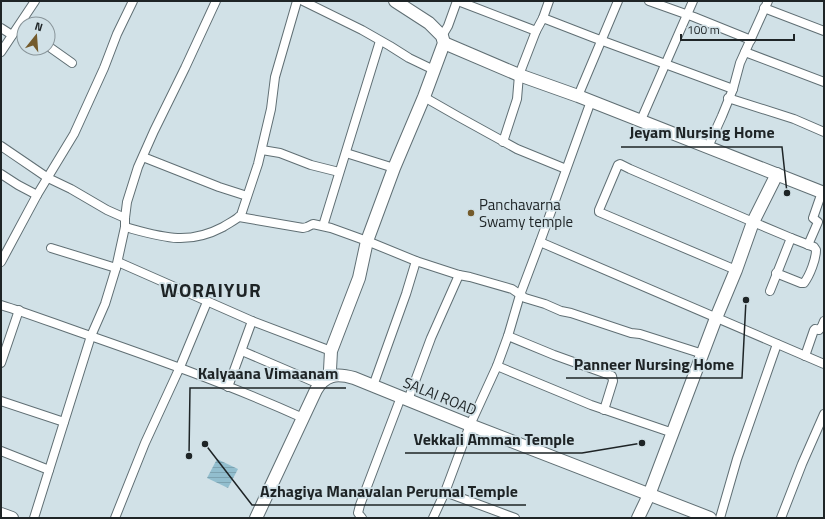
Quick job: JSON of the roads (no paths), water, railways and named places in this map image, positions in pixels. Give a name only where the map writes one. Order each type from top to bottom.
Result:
[{"type":"main road","points":[[395,1],[429,23],[443,40],[519,75],[641,120],[823,192]]},
{"type":"main road","points":[[256,518],[316,390],[330,370],[332,351],[359,278],[367,241],[394,168],[424,97],[443,40]]},
{"type":"main road","points":[[638,518],[649,495],[754,222],[777,174]]},
{"type":"main road","name":"SALAI ROAD","points":[[324,380],[341,375],[348,376],[710,518]]},
{"type":"main road","points":[[1,514],[12,518]]},
{"type":"street","points":[[27,16],[35,1]]},
{"type":"street","points":[[1,262],[37,195],[74,134],[117,34],[133,1]]},
{"type":"street","points":[[34,518],[91,336],[105,304],[117,265],[125,227],[127,202],[138,168],[216,1]]},
{"type":"street","points":[[125,227],[169,238],[191,238],[211,233],[241,215],[262,150],[271,109],[275,77],[298,1]]},
{"type":"street","points":[[303,1],[362,30],[409,58],[434,70]]},
{"type":"street","points":[[443,40],[457,1],[536,31]]},
{"type":"street","points":[[503,142],[516,98],[519,75],[549,1]]},
{"type":"street","points":[[578,96],[618,1]]},
{"type":"street","points":[[649,1],[751,40]]},
{"type":"street","points":[[641,120],[693,1]]},
{"type":"street","points":[[708,147],[722,116],[740,64],[766,5],[824,31]]},
{"type":"street","points":[[543,18],[592,38],[602,40],[732,89]]},
{"type":"street","points":[[1,28],[12,35]]},
{"type":"street","points":[[1,52],[12,35],[16,32]]},
{"type":"street","points":[[323,226],[380,41]]},
{"type":"street","points":[[56,51],[72,62]]},
{"type":"street","points":[[745,52],[824,82]]},
{"type":"street","points":[[424,97],[503,142],[566,170]]},
{"type":"street","points":[[728,98],[794,119],[824,132]]},
{"type":"street","points":[[433,518],[445,492],[470,425],[497,366],[508,336],[520,294],[590,101]]},
{"type":"street","points":[[1,146],[48,178],[125,218]]},
{"type":"street","points":[[262,150],[280,153],[311,165],[339,172]]},
{"type":"street","points":[[346,153],[394,168]]},
{"type":"street","points":[[143,157],[218,187],[247,196]]},
{"type":"street","points":[[736,270],[599,212],[620,164],[814,247],[816,250],[816,255],[804,283],[776,273]]},
{"type":"street","points":[[1,174],[37,195]]},
{"type":"street","points":[[808,245],[818,222],[812,218],[823,192]]},
{"type":"street","points":[[239,217],[303,228],[313,224],[323,226],[367,241],[416,261],[459,275],[512,289],[525,298],[561,311],[702,354]]},
{"type":"street","points":[[770,291],[791,238]]},
{"type":"street","points":[[540,242],[824,364]]},
{"type":"street","points":[[50,248],[117,265],[252,321],[332,351]]},
{"type":"street","points":[[373,386],[406,294],[416,261]]},
{"type":"street","points":[[362,518],[358,513],[360,505],[459,275]]},
{"type":"street","points":[[115,518],[145,443],[180,368],[207,302]]},
{"type":"street","points":[[1,305],[19,310],[48,322],[180,368],[273,404],[303,418]]},
{"type":"street","points":[[1,363],[19,310]]},
{"type":"street","points":[[228,387],[252,321]]},
{"type":"street","points":[[805,356],[814,330],[819,330],[824,321]]},
{"type":"street","points":[[508,336],[554,355],[612,376],[614,381],[604,410]]},
{"type":"street","points":[[720,518],[737,459],[778,344]]},
{"type":"street","points":[[242,352],[324,380]]},
{"type":"street","points":[[497,366],[604,410],[672,433]]},
{"type":"street","points":[[1,401],[64,422]]},
{"type":"street","points":[[781,518],[802,464],[824,414]]},
{"type":"street","points":[[1,451],[49,470]]},
{"type":"street","points":[[445,492],[514,518]]},
{"type":"water","points":[[217,459],[238,469],[228,488],[207,478]]},
{"type":"place","name":"Jeyam Nursing Home","points":[[787,193]]},
{"type":"place","name":"Panchavarna Swamy temple","points":[[471,213]]},
{"type":"place","name":"Panneer Nursing Home","points":[[746,300]]},
{"type":"place","name":"Vekkali Amman Temple","points":[[642,443]]},
{"type":"place","name":"Azhagiya Manavalan Perumal Temple","points":[[205,444]]},
{"type":"place","name":"Kalyaana Vimaanam","points":[[189,456]]},
{"type":"district","name":"WORAIYUR","points":[[211,289]]}]
